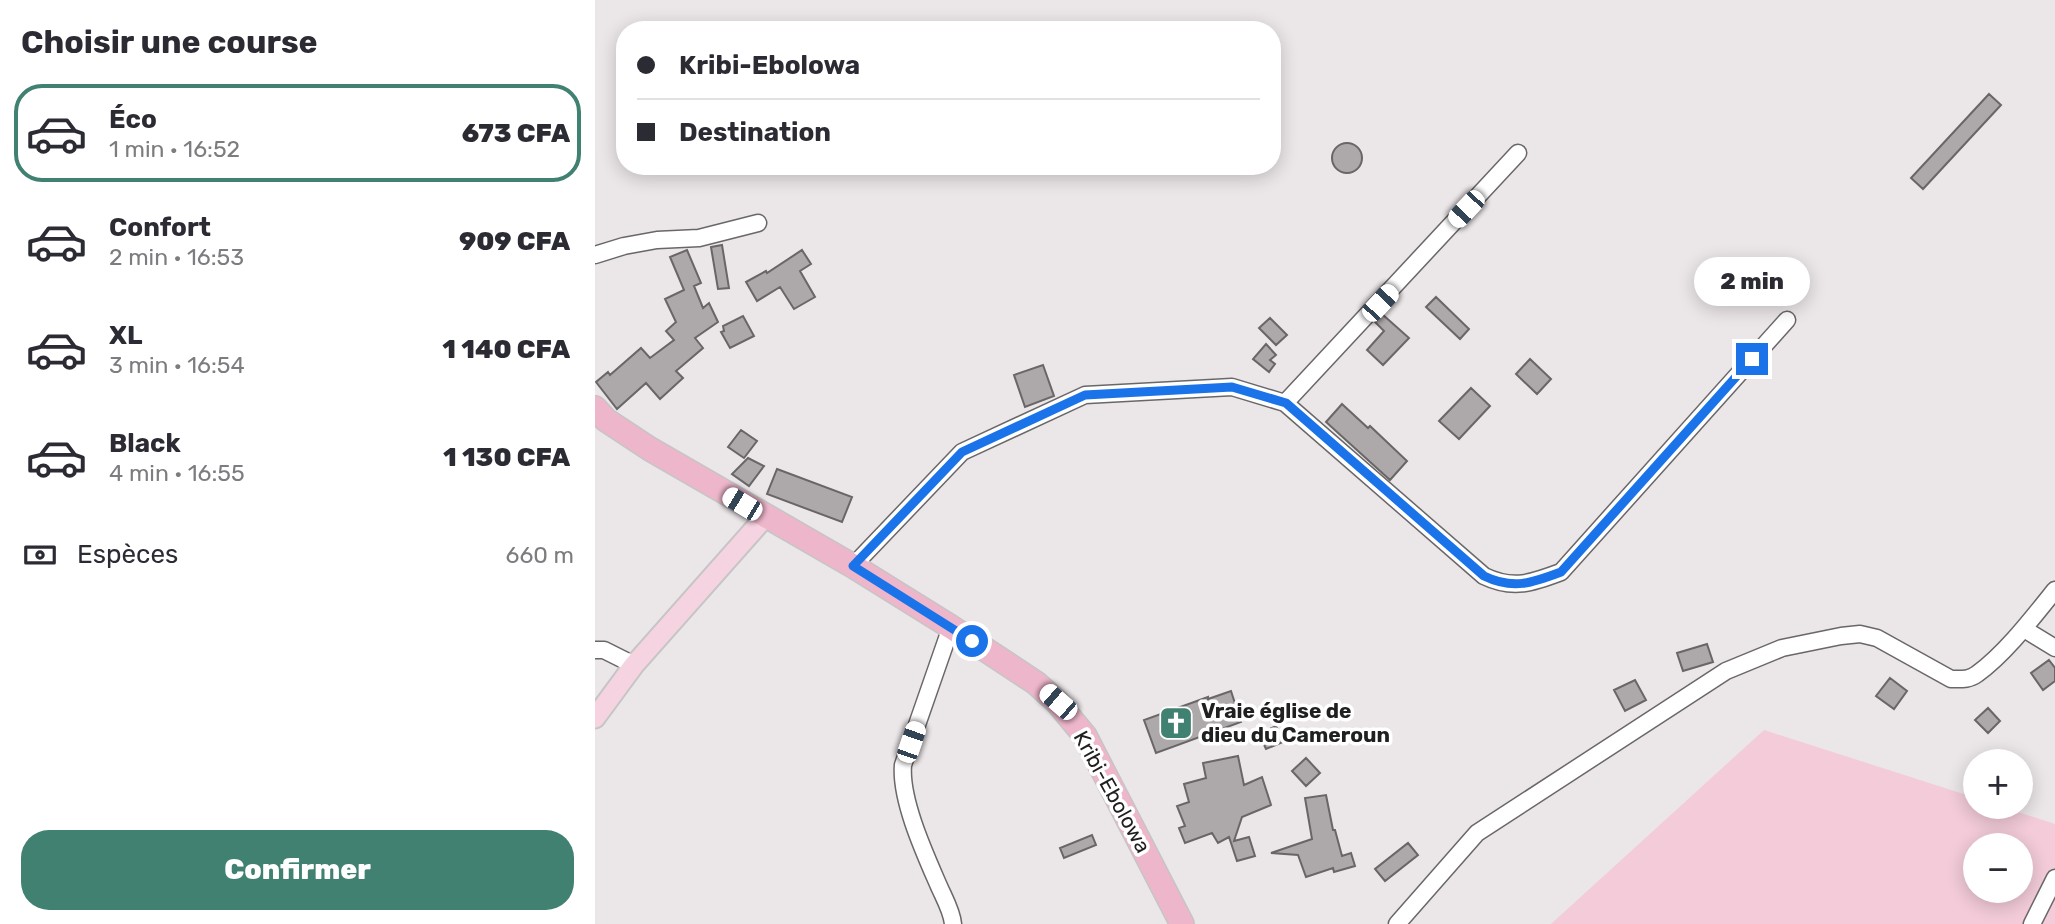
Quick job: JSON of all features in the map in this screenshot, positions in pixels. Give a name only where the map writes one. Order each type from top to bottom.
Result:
[{"type":"highway","name":"Kribi-Ebolowa","points":[[595,408],[606,419],[650,449],[853,566],[951,627],[1036,683],[1058,702],[1085,736],[1182,924]]},
{"type":"main road","points":[[595,718],[634,665],[765,517]]},
{"type":"street","points":[[1286,403],[1518,153]]},
{"type":"street","points":[[595,255],[657,240],[699,238],[758,223]]},
{"type":"street","points":[[853,566],[962,452],[1085,395],[1232,387],[1286,403],[1484,576],[1502,585],[1532,583],[1561,572],[1787,320]]},
{"type":"street","points":[[1397,924],[1477,833],[1725,671],[1782,648],[1860,634],[1877,638],[1951,679],[1964,680],[1976,674],[2024,629],[2055,590]]},
{"type":"street","points":[[951,627],[903,765],[902,777],[904,792],[926,858],[953,924]]},
{"type":"street","points":[[2024,629],[2055,648]]},
{"type":"street","points":[[595,650],[604,650],[634,665]]},
{"type":"street","points":[[2032,924],[2055,878]]},
{"type":"shaded area","points":[[1764,730],[1963,794],[1963,819],[2033,819],[2033,817],[2055,824],[2055,924],[1551,924]]},
{"type":"building","points":[[1989,94],[2001,105],[1923,189],[1911,178]]},
{"type":"building","points":[[1347,143],[1358,147],[1362,158],[1358,169],[1347,173],[1336,169],[1332,158],[1336,147]]},
{"type":"building","points":[[722,245],[729,288],[718,289],[711,247]]},
{"type":"building","points":[[687,250],[701,283],[694,286],[703,308],[709,303],[718,322],[695,338],[703,348],[676,371],[683,378],[660,399],[646,383],[617,409],[596,382],[608,372],[610,375],[641,348],[650,358],[674,340],[666,331],[676,322],[665,299],[684,290],[670,257]]},
{"type":"building","points":[[802,250],[811,264],[800,271],[815,297],[794,309],[780,287],[757,301],[746,282],[766,271],[767,273]]},
{"type":"building","points":[[1436,297],[1469,329],[1460,339],[1426,307]]},
{"type":"building","points":[[1382,314],[1409,338],[1383,365],[1367,350],[1384,331],[1375,322]]},
{"type":"building","points":[[743,316],[754,336],[730,348],[721,332],[724,331],[723,326]]},
{"type":"building","points":[[1270,318],[1287,335],[1276,345],[1259,328]]},
{"type":"building","points":[[1266,344],[1276,355],[1270,360],[1275,364],[1269,372],[1253,359]]},
{"type":"building","points":[[1530,359],[1551,379],[1537,394],[1516,374]]},
{"type":"building","points":[[1043,365],[1054,396],[1025,407],[1014,375]]},
{"type":"building","points":[[1471,388],[1490,406],[1459,439],[1439,421]]},
{"type":"building","points":[[1342,404],[1407,461],[1390,480],[1326,422]]},
{"type":"building","points":[[741,430],[757,441],[744,458],[728,447]]},
{"type":"building","points":[[748,458],[764,466],[749,486],[732,474]]},
{"type":"building","points":[[777,469],[852,497],[842,522],[767,494]]},
{"type":"building","points":[[1707,644],[1713,662],[1683,671],[1677,653]]},
{"type":"building","points":[[2049,660],[2055,668],[2055,681],[2043,690],[2031,673]]},
{"type":"building","points":[[1890,678],[1907,691],[1894,709],[1876,696]]},
{"type":"building","points":[[1635,680],[1646,700],[1625,711],[1614,690]]},
{"type":"building","points":[[1231,691],[1241,722],[1156,753],[1144,720]]},
{"type":"building","points":[[1988,708],[2000,721],[1988,733],[1975,720]]},
{"type":"building","points":[[1276,726],[1283,742],[1266,749],[1259,734]]},
{"type":"building","points":[[1238,756],[1244,785],[1262,777],[1271,805],[1242,817],[1234,841],[1249,837],[1255,856],[1237,861],[1229,837],[1218,843],[1212,833],[1185,843],[1179,828],[1185,826],[1177,806],[1189,802],[1184,784],[1206,778],[1203,763]]},
{"type":"building","points":[[1306,758],[1320,773],[1306,786],[1292,771]]},
{"type":"building","points":[[1326,795],[1333,830],[1342,856],[1351,853],[1355,866],[1334,872],[1333,868],[1306,877],[1298,855],[1271,853],[1312,839],[1305,798]]},
{"type":"building","points":[[1092,835],[1096,845],[1064,858],[1060,848]]},
{"type":"building","points":[[1408,843],[1418,855],[1385,881],[1375,869]]},
{"type":"place","name":"Vraie église de dieu du Cameroun","points":[[1176,723]]},
{"type":"route","points":[[972,641],[853,566],[962,452],[1085,395],[1232,387],[1286,403],[1484,576],[1502,585],[1532,583],[1561,572],[1752,359]]}]
